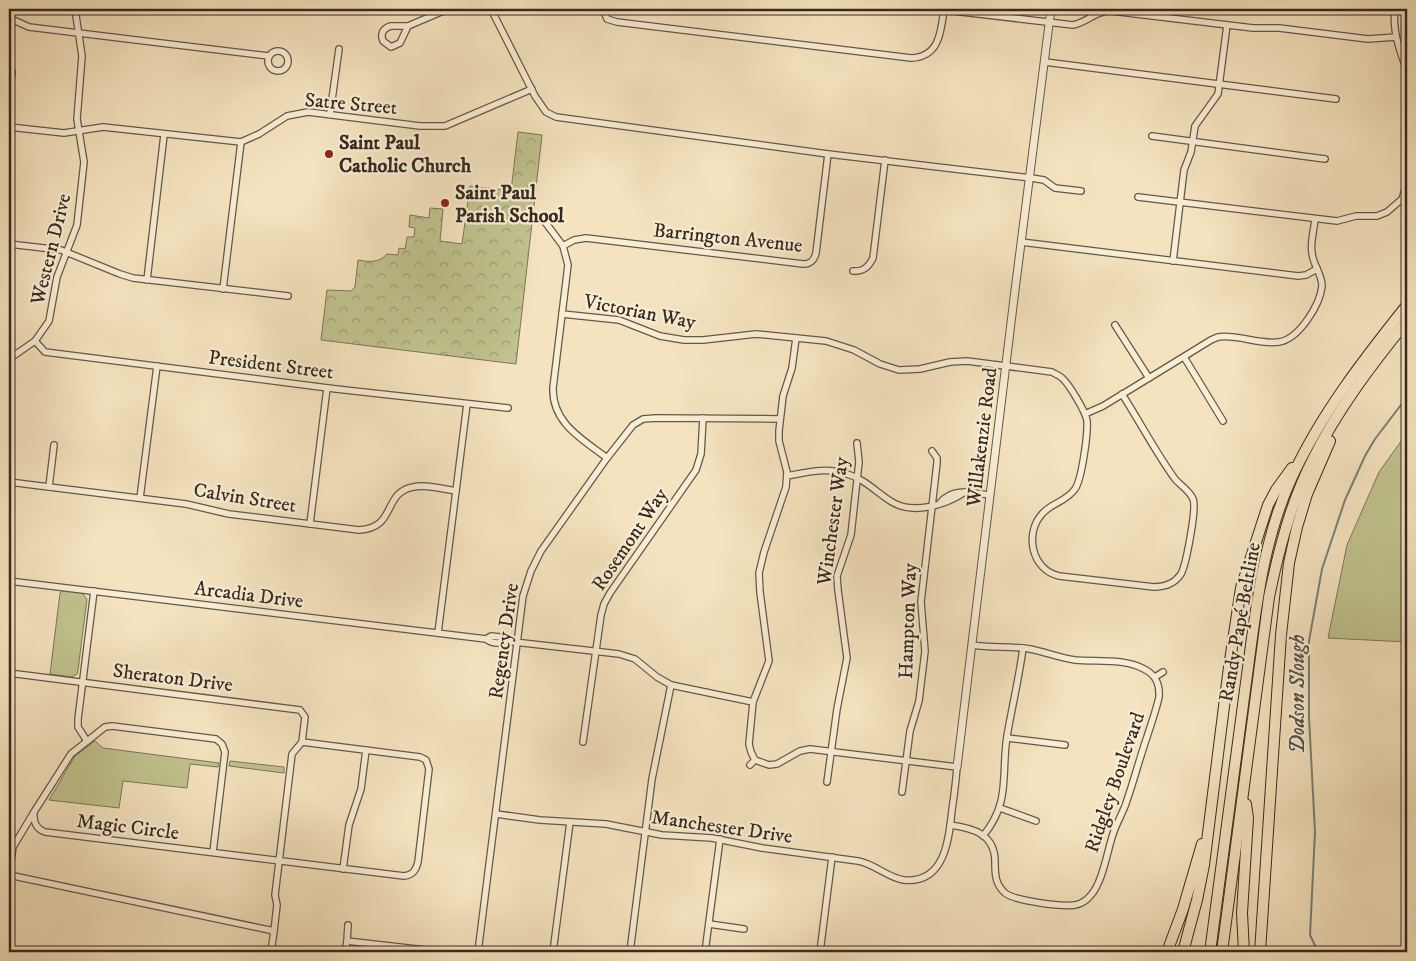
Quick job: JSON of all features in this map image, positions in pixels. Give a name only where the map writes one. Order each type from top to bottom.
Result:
[{"type":"highway","name":"Randy Papé Beltline","points":[[1210,952],[1259,584],[1279,510],[1291,478],[1311,439],[1345,385],[1407,305]]},
{"type":"highway","name":"Randy Papé Beltline","points":[[1222,952],[1269,596],[1278,554],[1288,521],[1312,461],[1326,434],[1370,368],[1407,321]]},
{"type":"highway","points":[[1260,952],[1281,635],[1289,562],[1296,527],[1318,465],[1332,436],[1407,321]]},
{"type":"highway","points":[[1183,952],[1200,883],[1241,588],[1268,505],[1287,473],[1302,457]]},
{"type":"highway","points":[[1244,788],[1248,818],[1242,913],[1244,952]]},
{"type":"highway","points":[[1167,952],[1184,909],[1209,822]]},
{"type":"street","name":"Western Drive","points":[[9,359],[35,341],[49,321],[57,277],[77,225],[84,154],[78,130],[77,115],[82,56],[75,9]]},
{"type":"street","points":[[408,26],[397,45],[391,47],[383,41],[382,35],[388,27],[408,26],[448,9]]},
{"type":"street","points":[[491,9],[532,89],[546,112],[562,119],[828,154],[1031,178],[1044,180],[1055,188],[1080,191]]},
{"type":"street","points":[[603,9],[606,17],[614,22],[915,58],[928,53],[936,44],[940,34],[944,10],[1076,25],[1096,14],[1111,11],[1253,28],[1279,28],[1368,39],[1396,37]]},
{"type":"street","name":"Willakenzie Road","points":[[936,868],[946,849],[950,825],[1051,9]]},
{"type":"street","points":[[1395,9],[1394,24],[1396,37],[1407,72]]},
{"type":"street","points":[[9,18],[26,26],[78,34],[269,56]]},
{"type":"street","points":[[1173,261],[1184,170],[1190,154],[1195,126],[1217,98],[1228,25]]},
{"type":"street","points":[[330,114],[338,49]]},
{"type":"street","points":[[1045,62],[1336,99]]},
{"type":"street","points":[[9,97],[12,72]]},
{"type":"street","name":"Satre Street","points":[[241,142],[259,134],[287,116],[308,112],[440,127],[452,124],[532,89]]},
{"type":"street","points":[[9,127],[59,133],[103,127],[241,142],[223,289]]},
{"type":"street","points":[[147,280],[164,135]]},
{"type":"street","points":[[1152,136],[1324,159]]},
{"type":"street","name":"Barrington Avenue","points":[[563,246],[574,240],[586,238],[803,264],[814,262],[828,154]]},
{"type":"street","points":[[853,270],[864,269],[873,258],[885,160]]},
{"type":"street","points":[[1138,197],[1337,221],[1356,216],[1372,217],[1382,215],[1402,199],[1407,183]]},
{"type":"street","points":[[1122,394],[1175,479],[1191,495],[1194,502],[1194,514],[1183,568],[1179,576],[1167,585],[1154,587],[1059,576],[1047,571],[1036,560],[1033,550],[1033,539],[1038,518],[1048,508],[1068,498],[1079,481],[1087,426],[1085,414],[1101,407],[1122,394],[1218,337],[1276,342],[1290,339],[1302,327],[1319,296],[1322,282],[1312,250],[1316,219]]},
{"type":"street","points":[[545,222],[563,246],[568,265],[553,388],[556,408],[570,430],[607,458]]},
{"type":"street","points":[[1021,242],[1298,276],[1306,275],[1317,269]]},
{"type":"street","points":[[9,244],[67,252],[120,274],[147,280],[288,296]]},
{"type":"street","name":"Victorian Way","points":[[562,314],[619,320],[660,336],[684,340],[703,340],[750,334],[837,344],[880,364],[899,370],[920,369],[961,361],[1047,371],[1056,374],[1067,384],[1085,414]]},
{"type":"street","points":[[1115,325],[1149,378]]},
{"type":"street","points":[[796,338],[793,364],[783,396],[778,441],[787,476],[784,495],[761,562],[759,587],[769,658],[754,702],[749,744],[751,752],[755,760],[762,764],[771,765],[777,764],[803,750],[957,767]]},
{"type":"street","name":"President Street","points":[[35,341],[45,352],[327,388],[508,408]]},
{"type":"street","points":[[1184,357],[1223,421]]},
{"type":"street","points":[[140,498],[157,366]]},
{"type":"street","points":[[310,524],[327,388]]},
{"type":"street","points":[[438,633],[467,404]]},
{"type":"street","name":"Regency Drive","points":[[478,952],[523,596],[534,564],[607,458],[629,429],[640,420],[656,418],[780,419]]},
{"type":"street","name":"Rosemont Way","points":[[583,742],[601,615],[607,598],[696,470],[702,449],[703,418]]},
{"type":"street","name":"Winchester Way","points":[[827,782],[837,709],[847,658],[838,590],[838,576],[839,566],[850,540],[858,478],[859,458],[857,443]]},
{"type":"street","points":[[49,487],[54,445]]},
{"type":"street","name":"Hampton Way","points":[[902,792],[911,728],[919,701],[925,651],[921,602],[937,460],[932,451]]},
{"type":"street","points":[[787,476],[826,470],[838,472],[858,478],[900,506],[916,508],[940,503],[945,496],[957,492],[990,495]]},
{"type":"street","name":"Calvin Street","points":[[9,482],[196,506],[229,514],[366,530],[383,521],[394,499],[406,489],[419,486],[456,491]]},
{"type":"street","name":"Arcadia Drive","points":[[9,580],[486,639],[500,644],[505,641],[595,651],[631,657],[671,685],[754,702]]},
{"type":"street","points":[[87,741],[80,730],[78,722],[94,591]]},
{"type":"street","points":[[972,645],[1023,648],[1072,660],[1112,661],[1136,665],[1150,672],[1155,677],[1163,672]]},
{"type":"street","points":[[950,825],[972,828],[983,836],[991,826],[1000,808],[1004,788],[1007,738],[1023,648]]},
{"type":"street","name":"Sheraton Drive","points":[[9,673],[300,710],[305,717],[302,742]]},
{"type":"street","name":"Ridgley Boulevard","points":[[983,836],[993,852],[996,882],[1007,895],[1020,900],[1066,905],[1080,904],[1088,899],[1096,887],[1157,706],[1159,688],[1155,677]]},
{"type":"street","points":[[630,952],[652,779],[671,685]]},
{"type":"street","points":[[213,852],[225,756],[222,744],[218,740],[213,739],[112,726],[105,727],[70,754],[13,847],[9,875],[274,931]]},
{"type":"street","points":[[1007,738],[1064,745]]},
{"type":"street","points":[[271,952],[277,905],[275,895],[292,754],[294,749],[302,742],[366,750],[361,789],[349,825],[343,868]]},
{"type":"street","name":"Magic Circle","points":[[34,812],[35,823],[45,832],[409,876],[415,870],[418,862],[430,770],[428,763],[420,757],[366,750]]},
{"type":"street","points":[[750,765],[755,760]]},
{"type":"street","points":[[1000,808],[1036,821]]},
{"type":"street","name":"Manchester Drive","points":[[496,814],[611,825],[673,836],[720,839],[762,848],[870,863],[892,876],[905,880],[924,877],[936,868]]},
{"type":"street","points":[[553,952],[570,822]]},
{"type":"street","points":[[706,952],[720,839]]},
{"type":"street","points":[[820,952],[832,857]]},
{"type":"street","points":[[709,924],[744,928]]},
{"type":"street","points":[[345,952],[348,926]]},
{"type":"street","points":[[347,940],[444,952]]},
{"type":"green space","name":"Saint Paul Parish School","points":[[518,132],[542,135],[516,364],[321,340],[327,290],[351,291],[355,287],[358,260],[377,260],[387,254],[398,255],[399,248],[405,249],[407,237],[414,237],[415,228],[409,227],[410,215],[429,218],[430,208],[443,209],[440,241],[462,244],[470,186],[511,191]]},
{"type":"green space","points":[[1407,433],[1407,642],[1328,638],[1347,545],[1379,472]]},
{"type":"green space","points":[[63,590],[82,593],[87,599],[78,670],[77,674],[72,677],[50,674],[60,593]]},
{"type":"green space","points":[[95,741],[103,748],[219,763],[218,767],[190,764],[187,788],[123,781],[119,808],[49,800],[75,756]]},
{"type":"green space","points":[[230,761],[284,767],[284,773],[229,766]]},
{"type":"waterway","name":"Dodson Slough","points":[[1318,952],[1310,935],[1315,832],[1309,717],[1309,641],[1322,569],[1345,500],[1375,439],[1407,397]]},
{"type":"place","name":"Saint Paul Catholic Church","points":[[329,154]]},
{"type":"place","name":"Saint Paul Parish School","points":[[445,203]]}]
